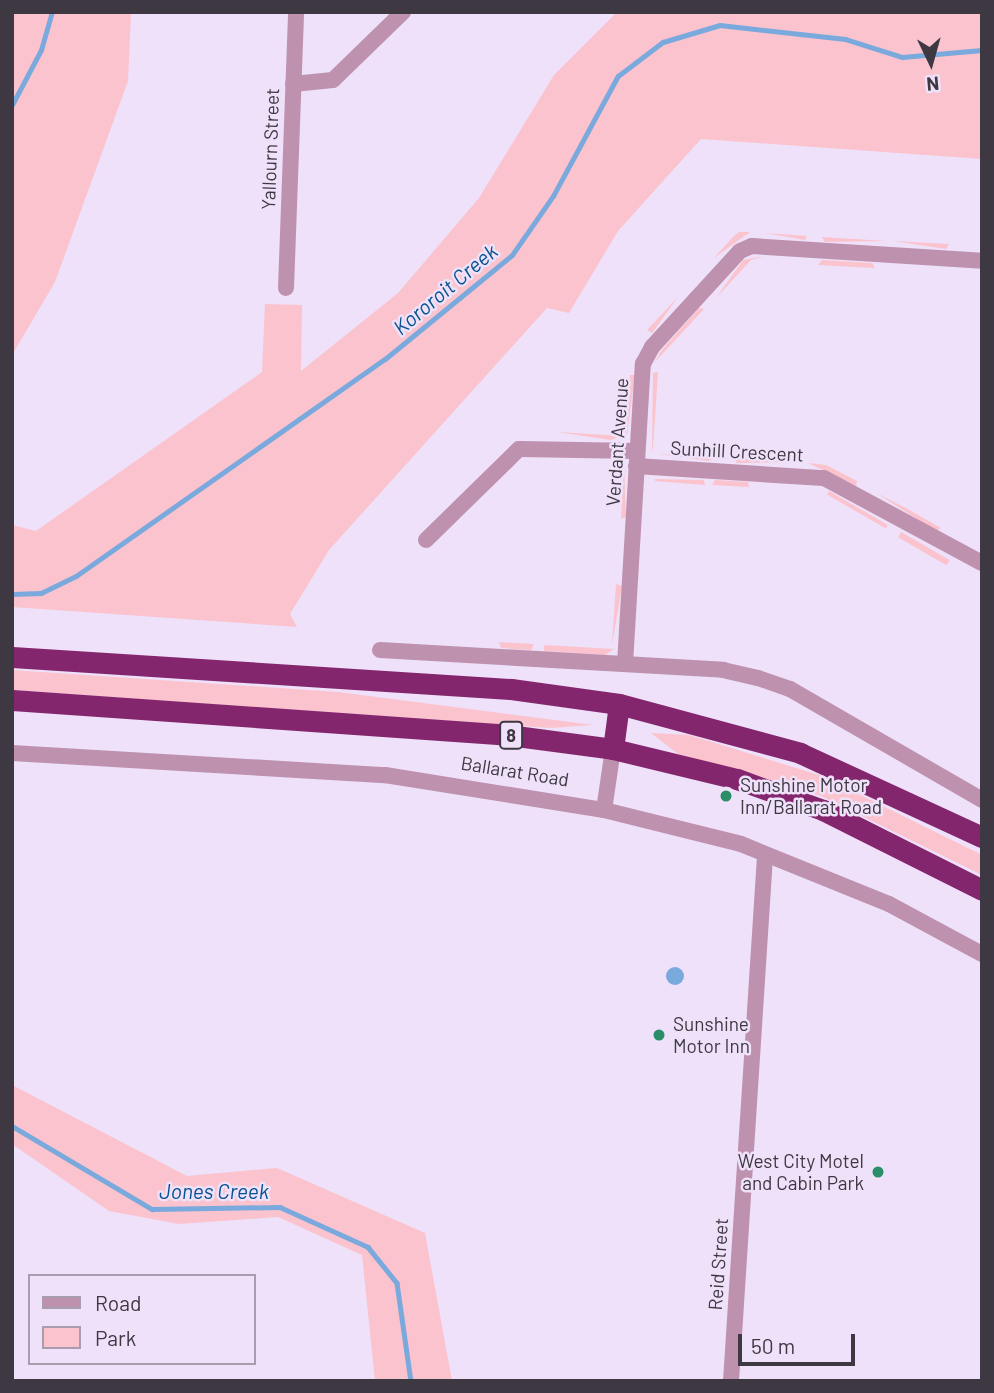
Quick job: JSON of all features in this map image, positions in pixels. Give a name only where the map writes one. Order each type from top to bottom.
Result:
[{"type":"highway","points":[[12,657],[511,689],[619,704],[800,753],[982,837]]},
{"type":"highway","name":"Ballarat Road","points":[[12,700],[489,733],[613,749],[726,776],[813,806],[982,890]]},
{"type":"highway","points":[[613,749],[619,704]]},
{"type":"street","name":"Yallourn Street","points":[[286,288],[296,12]]},
{"type":"street","points":[[294,77],[344,72],[403,12]]},
{"type":"street","name":"Verdant Avenue","points":[[625,664],[643,364],[740,251],[982,261]]},
{"type":"street","name":"Sunhill Crescent","points":[[426,540],[519,449],[824,478],[982,563]]},
{"type":"street","points":[[380,650],[723,670],[790,689],[982,800]]},
{"type":"street","points":[[604,810],[613,749]]},
{"type":"street","name":"Ballarat Road","points":[[12,753],[385,775],[604,810],[740,844],[765,857],[889,904],[982,954]]},
{"type":"street","name":"Reid Street","points":[[731,1381],[765,857]]},
{"type":"green space","points":[[12,12],[131,12],[128,81],[55,282],[12,355]]},
{"type":"green space","points":[[617,12],[982,12],[982,159],[701,139],[618,231],[569,313],[547,308],[329,550],[290,614],[297,627],[12,607],[12,525],[36,531],[262,372],[265,304],[302,305],[301,371],[398,293],[479,198],[554,75]]},
{"type":"green space","points":[[739,232],[750,232],[714,258],[733,237]]},
{"type":"green space","points":[[765,233],[807,236],[805,240]]},
{"type":"green space","points":[[822,237],[886,241],[825,242]]},
{"type":"green space","points":[[893,241],[949,244],[946,249]]},
{"type":"green space","points":[[764,256],[751,260],[716,298],[743,260]]},
{"type":"green space","points":[[822,260],[872,263],[875,268],[818,265]]},
{"type":"green space","points":[[678,297],[652,333],[647,330]]},
{"type":"green space","points":[[699,308],[704,309],[655,362],[661,351]]},
{"type":"green space","points":[[658,372],[653,448],[652,452],[653,373]]},
{"type":"green space","points":[[630,375],[635,375],[627,435],[626,432]]},
{"type":"green space","points":[[557,432],[622,436],[611,440]]},
{"type":"green space","points":[[658,454],[713,457],[710,461]]},
{"type":"green space","points":[[734,458],[790,462],[737,463]]},
{"type":"green space","points":[[808,463],[826,465],[857,481],[856,486]]},
{"type":"green space","points":[[624,466],[626,517],[621,519]]},
{"type":"green space","points":[[704,480],[705,485],[655,481]]},
{"type":"green space","points":[[715,480],[748,482],[749,487],[712,485]]},
{"type":"green space","points":[[829,491],[888,525],[886,528],[827,494]]},
{"type":"green space","points":[[876,493],[904,507],[941,528],[936,531]]},
{"type":"green space","points":[[901,532],[949,560],[946,565],[898,537]]},
{"type":"green space","points":[[616,584],[622,586],[612,645]]},
{"type":"green space","points":[[499,642],[534,644],[531,650],[501,648]]},
{"type":"green space","points":[[544,645],[614,649],[605,655],[544,651]]},
{"type":"green space","points":[[12,670],[338,692],[593,725],[550,728],[12,690]]},
{"type":"green space","points":[[651,733],[689,735],[822,776],[982,855],[982,875],[821,796],[678,754]]},
{"type":"green space","points":[[12,1085],[187,1176],[277,1168],[425,1233],[452,1381],[375,1381],[362,1255],[278,1217],[179,1224],[109,1211],[12,1144]]},
{"type":"water","points":[[671,967],[679,967],[684,976],[682,983],[671,985],[666,980],[666,972]]},
{"type":"waterway","name":"Kororoit Creek","points":[[12,105],[41,50],[52,12]]},
{"type":"waterway","name":"Kororoit Creek","points":[[12,594],[41,593],[76,576],[385,359],[512,255],[553,196],[618,76],[663,42],[720,25],[845,39],[902,57],[982,50]]},
{"type":"waterway","name":"Jones Creek","points":[[12,1126],[152,1209],[280,1207],[368,1247],[397,1283],[411,1381]]},
{"type":"place","name":"Sunshine Motor Inn/Ballarat Road","points":[[726,796]]},
{"type":"place","name":"Sunshine Motor Inn","points":[[659,1035]]},
{"type":"place","name":"West City Motel and Cabin Park","points":[[878,1172]]}]
